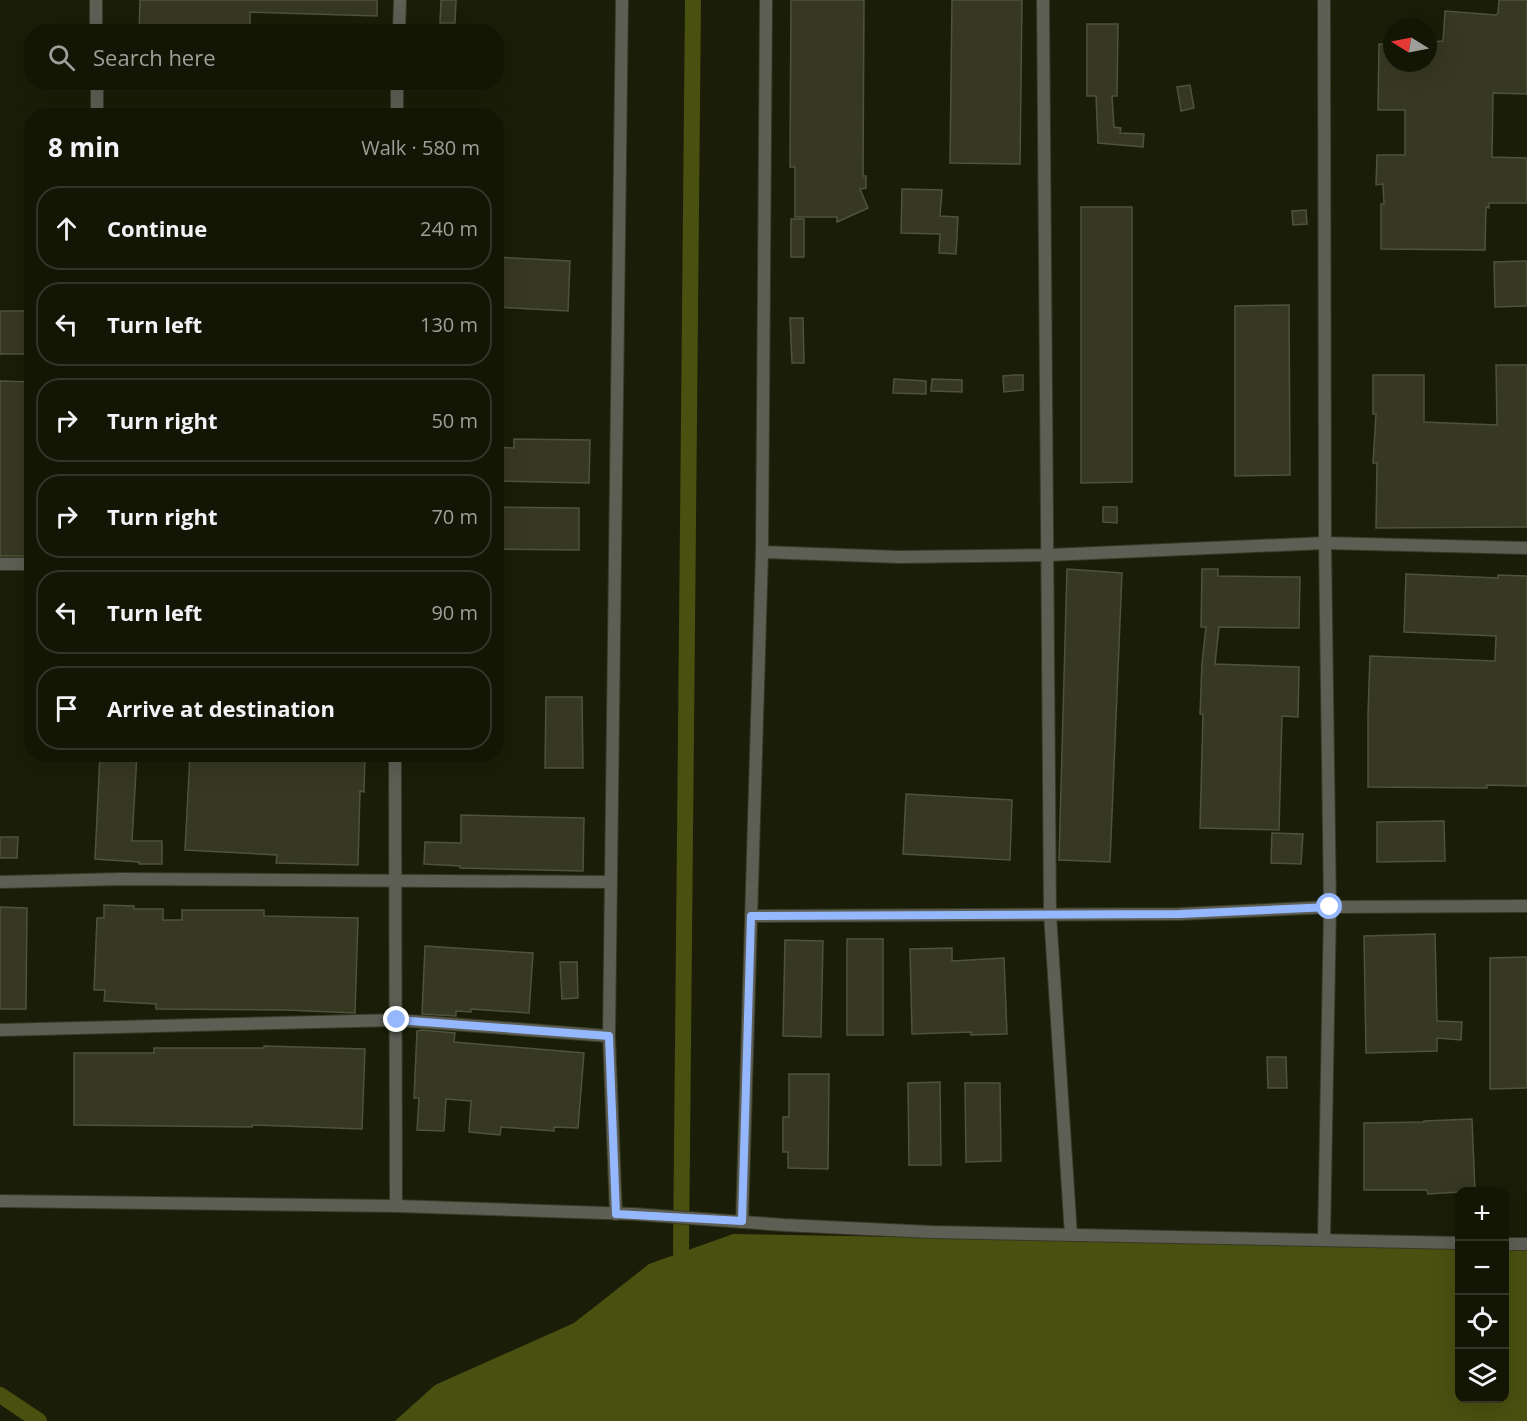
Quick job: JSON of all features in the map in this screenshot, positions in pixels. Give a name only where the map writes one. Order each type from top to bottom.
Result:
[{"type":"street","points":[[96,0],[96,24]]},
{"type":"street","points":[[399,24],[400,0]]},
{"type":"street","points":[[616,1214],[609,1036],[622,0]]},
{"type":"street","points":[[742,1221],[762,552],[766,0]]},
{"type":"street","points":[[1043,0],[1050,914],[1071,1235]]},
{"type":"street","points":[[1324,0],[1325,543],[1330,907],[1324,1240]]},
{"type":"street","points":[[97,90],[97,108]]},
{"type":"street","points":[[397,90],[397,108]]},
{"type":"street","points":[[762,552],[899,557],[1048,555],[1325,543],[1527,548]]},
{"type":"street","points":[[0,564],[24,564]]},
{"type":"street","points":[[395,762],[396,1206]]},
{"type":"street","points":[[0,882],[121,879],[610,882]]},
{"type":"street","points":[[751,916],[1180,914],[1330,907],[1527,906]]},
{"type":"street","points":[[0,1030],[397,1020],[609,1036]]},
{"type":"street","points":[[0,1201],[396,1206],[616,1214],[932,1232],[1455,1243]]},
{"type":"street","points":[[1509,1244],[1527,1244]]},
{"type":"shaded area","points":[[733,1234],[1455,1247],[1455,1403],[1509,1403],[1509,1248],[1527,1248],[1527,1421],[395,1421],[435,1385],[574,1323],[649,1264]]},
{"type":"building","points":[[140,0],[377,0],[377,16],[250,12],[250,24],[139,24]]},
{"type":"building","points":[[441,0],[456,0],[455,23],[440,23]]},
{"type":"building","points":[[791,0],[864,0],[863,176],[866,176],[866,188],[860,189],[868,208],[837,222],[837,217],[795,217],[795,167],[790,167]]},
{"type":"building","points":[[952,0],[1022,0],[1020,164],[950,163]]},
{"type":"building","points":[[1499,0],[1527,0],[1527,94],[1493,93],[1492,157],[1527,158],[1527,203],[1489,203],[1489,208],[1486,207],[1485,250],[1381,249],[1381,204],[1384,204],[1383,184],[1376,185],[1377,155],[1405,155],[1405,110],[1378,110],[1379,44],[1383,44],[1383,72],[1437,72],[1437,41],[1443,41],[1445,11],[1496,15]]},
{"type":"building","points":[[1087,24],[1118,24],[1117,96],[1112,96],[1114,127],[1121,128],[1120,133],[1144,134],[1143,147],[1098,143],[1096,96],[1087,96]]},
{"type":"building","points":[[1190,85],[1194,108],[1181,111],[1177,87]]},
{"type":"building","points":[[902,189],[942,190],[940,216],[958,217],[956,254],[939,253],[940,234],[901,233]]},
{"type":"building","points":[[1081,207],[1132,207],[1132,482],[1081,483]]},
{"type":"building","points":[[1306,210],[1307,224],[1293,225],[1292,211]]},
{"type":"building","points":[[791,219],[804,219],[804,257],[791,257]]},
{"type":"building","points":[[504,257],[570,261],[568,311],[504,307]]},
{"type":"building","points":[[1527,261],[1527,306],[1495,307],[1494,262]]},
{"type":"building","points":[[1289,305],[1290,475],[1235,476],[1235,306]]},
{"type":"building","points":[[0,311],[24,311],[24,354],[0,354]]},
{"type":"building","points":[[790,318],[803,318],[804,363],[792,363]]},
{"type":"building","points":[[1496,365],[1527,365],[1527,527],[1376,528],[1377,463],[1373,463],[1376,414],[1373,414],[1373,375],[1424,375],[1424,422],[1497,425]]},
{"type":"building","points":[[1023,375],[1023,390],[1004,392],[1003,376]]},
{"type":"building","points":[[894,379],[926,381],[926,394],[893,393]]},
{"type":"building","points":[[932,379],[962,380],[962,392],[931,391]]},
{"type":"building","points":[[0,381],[24,382],[24,556],[0,556]]},
{"type":"building","points":[[514,439],[590,440],[589,483],[504,481],[504,447],[514,448]]},
{"type":"building","points":[[504,507],[579,508],[579,550],[504,549]]},
{"type":"building","points":[[1103,507],[1117,507],[1117,523],[1103,522]]},
{"type":"building","points":[[1067,569],[1122,573],[1110,862],[1059,860]]},
{"type":"building","points":[[1202,569],[1218,569],[1218,576],[1300,577],[1299,628],[1219,627],[1215,664],[1299,667],[1298,717],[1282,716],[1279,830],[1200,828],[1203,714],[1200,714],[1206,627],[1201,627]]},
{"type":"building","points":[[1406,574],[1498,578],[1498,575],[1527,576],[1527,786],[1368,787],[1370,656],[1495,661],[1496,636],[1404,632]]},
{"type":"building","points":[[546,697],[582,697],[583,768],[545,768]]},
{"type":"building","points":[[100,762],[137,762],[132,841],[162,841],[162,864],[95,859]]},
{"type":"building","points":[[190,762],[365,762],[364,792],[360,791],[358,865],[276,863],[277,855],[185,850]]},
{"type":"building","points":[[906,794],[1012,800],[1010,860],[903,854]]},
{"type":"building","points":[[461,815],[584,818],[583,871],[460,868],[460,866],[424,864],[425,842],[461,843]]},
{"type":"building","points":[[1444,821],[1445,861],[1377,862],[1377,822]]},
{"type":"building","points":[[1272,833],[1303,834],[1301,864],[1271,863]]},
{"type":"building","points":[[0,837],[18,837],[17,858],[0,858]]},
{"type":"building","points":[[104,905],[134,906],[134,909],[163,909],[163,920],[182,920],[182,910],[264,910],[264,916],[358,918],[355,1013],[156,1009],[156,1004],[104,1001],[105,990],[94,990],[97,918],[104,918]]},
{"type":"building","points":[[0,907],[27,908],[26,1009],[0,1009]]},
{"type":"building","points":[[1435,934],[1437,1021],[1462,1022],[1461,1040],[1437,1038],[1437,1051],[1366,1053],[1364,936]]},
{"type":"building","points":[[847,939],[883,939],[883,1035],[847,1035]]},
{"type":"building","points":[[785,940],[823,941],[821,1037],[783,1036]]},
{"type":"building","points":[[425,946],[533,953],[529,1013],[471,1009],[471,1012],[456,1011],[456,1016],[422,1014]]},
{"type":"building","points":[[952,948],[952,961],[1004,958],[1007,1034],[971,1035],[971,1032],[912,1034],[910,949]]},
{"type":"building","points":[[1527,957],[1527,1088],[1490,1089],[1490,958]]},
{"type":"building","points":[[560,962],[577,962],[578,998],[562,999]]},
{"type":"building","points":[[417,1031],[455,1033],[454,1042],[584,1053],[578,1128],[554,1127],[554,1131],[501,1127],[500,1135],[469,1132],[471,1101],[446,1099],[444,1131],[417,1130],[419,1098],[414,1098]]},
{"type":"building","points":[[264,1046],[365,1049],[362,1129],[252,1125],[252,1127],[74,1125],[74,1053],[154,1053],[154,1048],[264,1048]]},
{"type":"building","points":[[1267,1057],[1286,1057],[1287,1088],[1268,1088]]},
{"type":"building","points":[[789,1074],[829,1074],[828,1169],[788,1168],[788,1152],[783,1152],[783,1117],[789,1117]]},
{"type":"building","points":[[940,1082],[941,1165],[909,1165],[908,1083]]},
{"type":"building","points":[[965,1083],[1000,1083],[1001,1161],[966,1162]]},
{"type":"building","points":[[1472,1119],[1475,1187],[1455,1187],[1455,1192],[1428,1194],[1427,1190],[1364,1190],[1364,1123]]},
{"type":"waterway","points":[[681,1252],[693,0]]},
{"type":"waterway","points":[[0,1395],[39,1421]]},
{"type":"route","points":[[397,1020],[609,1036],[617,1188],[616,1214],[742,1221],[751,916],[1180,914],[1330,907]]}]
